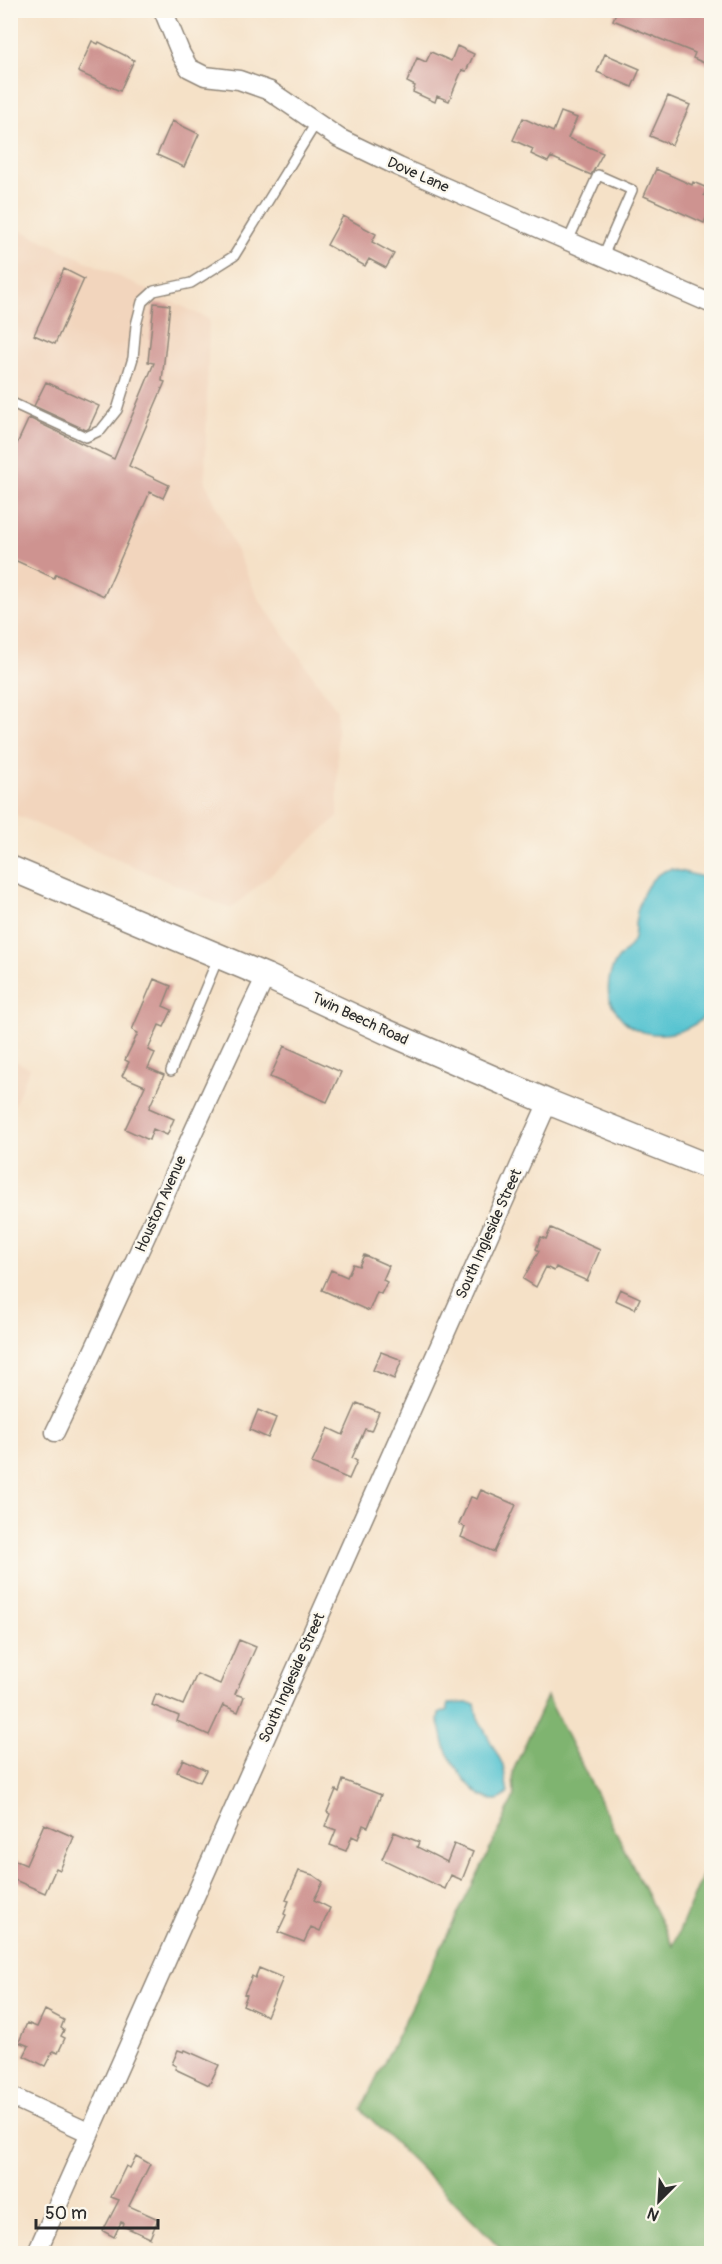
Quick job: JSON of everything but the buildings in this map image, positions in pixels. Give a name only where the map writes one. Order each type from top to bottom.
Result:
[{"type":"street","name":"Dove Lane","points":[[163,10],[189,68],[205,76],[255,84],[270,91],[339,138],[399,167],[711,304]]},
{"type":"street","name":"Twin Beech Road","points":[[10,868],[266,976],[548,1102],[711,1168]]},
{"type":"street","name":"Houston Avenue","points":[[55,1432],[113,1311],[266,976]]},
{"type":"street","name":"South Ingleside Street","points":[[36,2253],[548,1102]]},
{"type":"street","points":[[10,2096],[90,2133]]},
{"type":"lane","points":[[10,402],[86,437],[101,430],[117,410],[133,358],[136,325],[142,302],[154,291],[191,283],[234,256],[316,123]]},
{"type":"lane","points":[[568,241],[598,175],[624,186],[633,190],[603,256]]},
{"type":"lane","points":[[171,1071],[219,956]]},
{"type":"shaded area","points":[[10,225],[209,319],[205,481],[258,598],[337,710],[338,817],[231,909],[11,813]]},
{"type":"shaded area","points":[[11,1059],[30,1068],[11,1112]]},
{"type":"green space","points":[[547,1696],[673,1946],[711,1855],[711,2253],[506,2253],[361,2109],[496,1837],[514,1796],[513,1771]]},
{"type":"water","points":[[671,869],[711,879],[711,1009],[689,1027],[676,1032],[648,1033],[635,1029],[624,1021],[610,1000],[609,982],[616,962],[633,941],[637,911],[646,888],[663,871]]},
{"type":"water","points":[[448,1704],[475,1704],[478,1718],[503,1765],[508,1793],[500,1799],[491,1800],[473,1789],[457,1770],[445,1748],[438,1721],[439,1714],[448,1710]]}]
